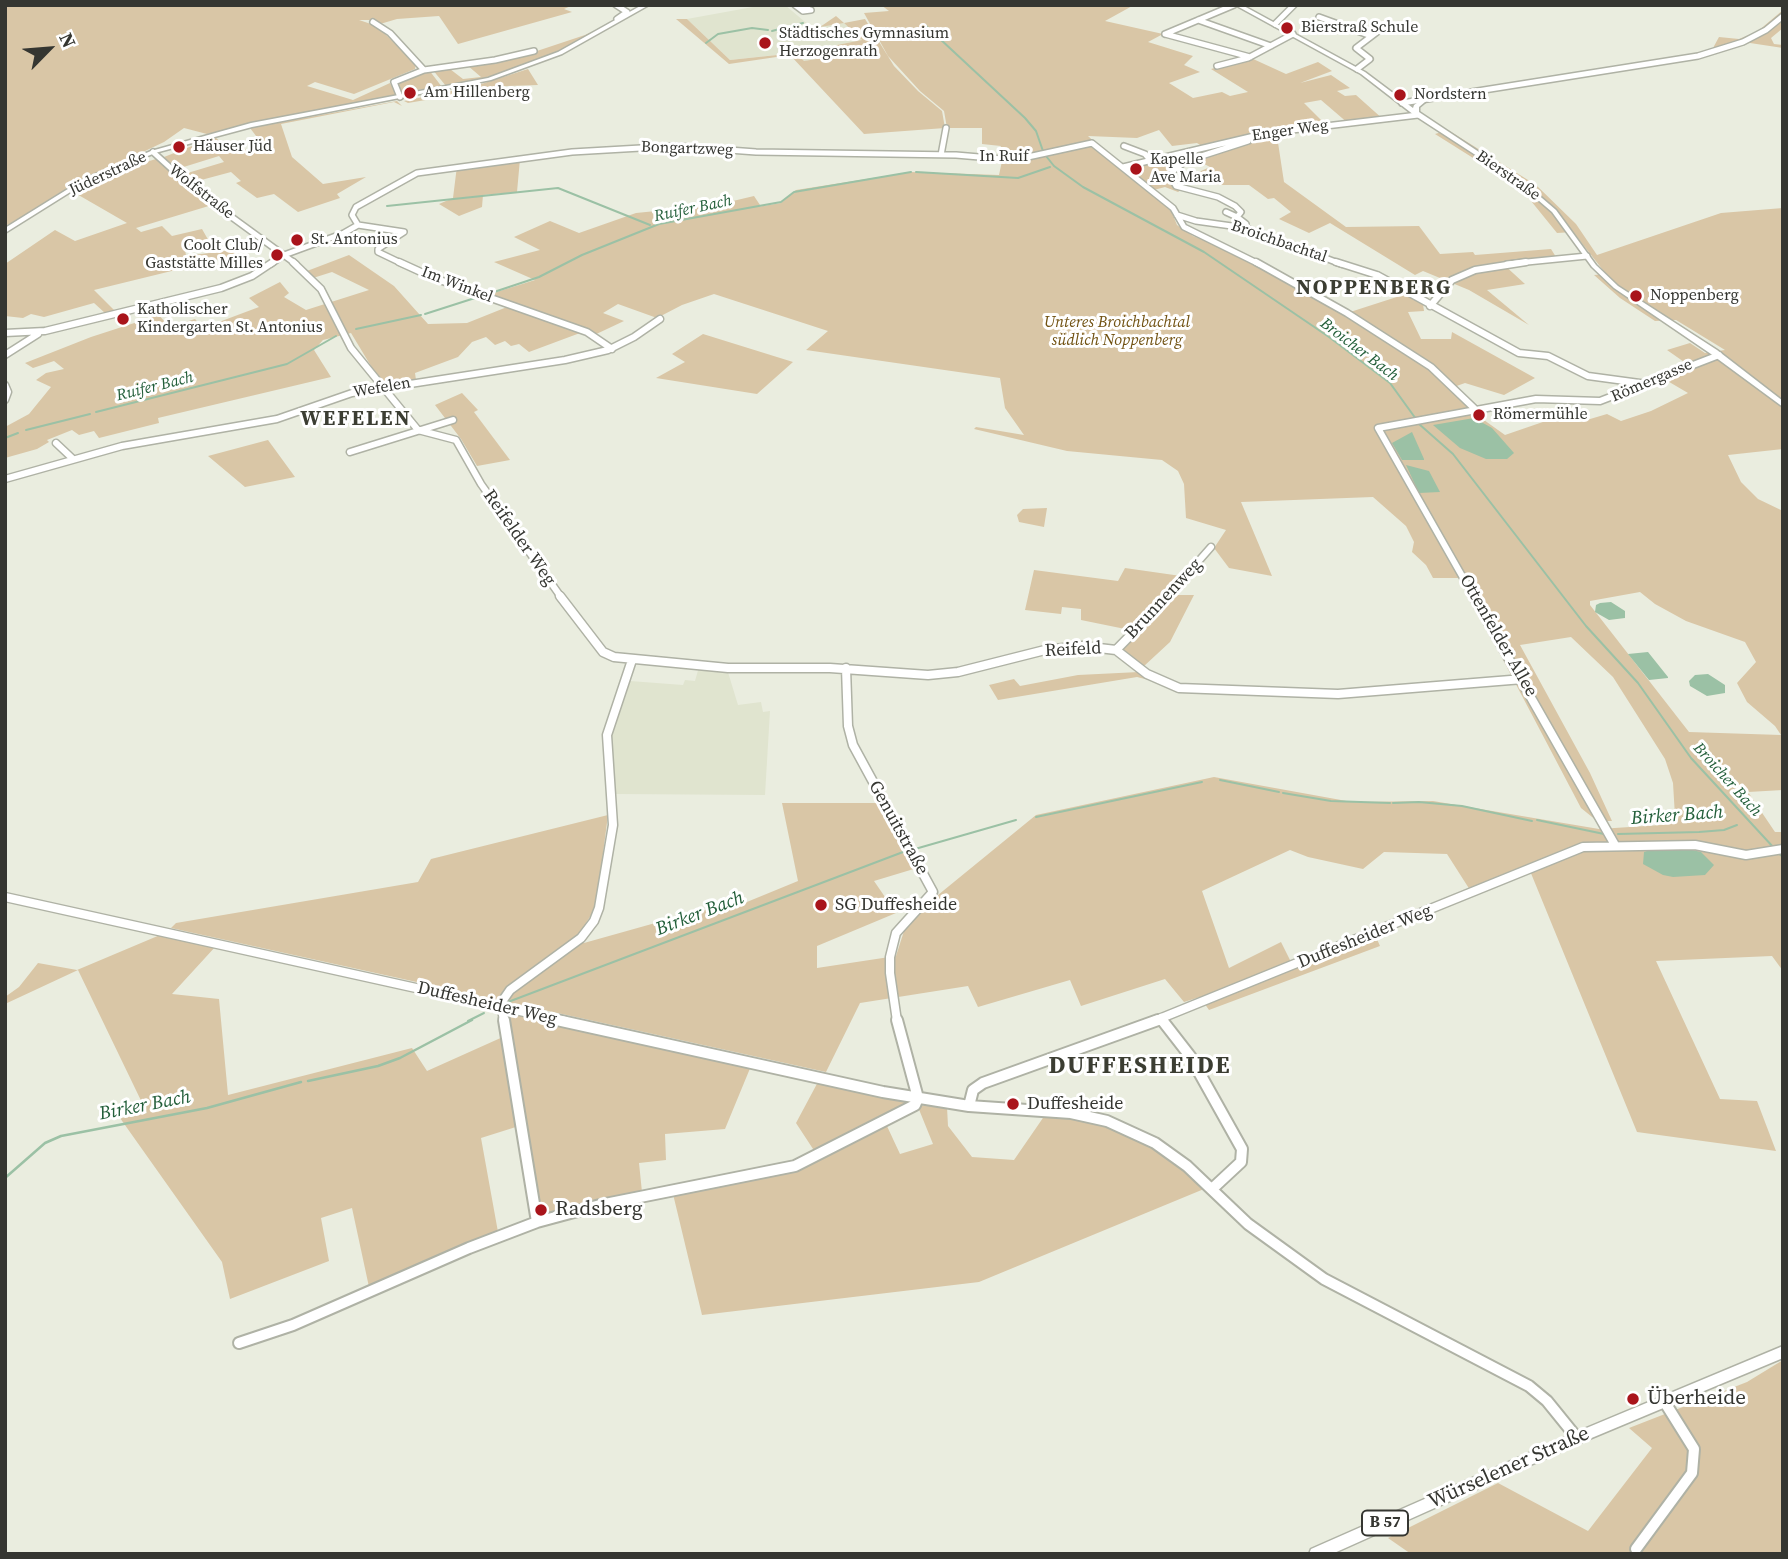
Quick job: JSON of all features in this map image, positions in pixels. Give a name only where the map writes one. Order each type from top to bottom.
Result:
[{"type":"main road","name":"Jüderstraße","points":[[9,229],[86,180],[153,152],[251,125],[477,82],[526,67],[574,46],[646,5]]},
{"type":"main road","name":"Bierstraße","points":[[1236,5],[1357,69],[1417,115],[1532,191],[1554,211],[1604,276],[1630,297],[1719,355],[1783,405]]},
{"type":"main road","points":[[1417,115],[1415,108],[1423,101]]},
{"type":"main road","name":"Würselener Straße","points":[[1316,1554],[1577,1438],[1783,1352]]},
{"type":"street","points":[[616,5],[627,12],[617,19]]},
{"type":"street","points":[[1236,5],[1165,34],[1250,57]]},
{"type":"street","points":[[1275,24],[1294,5]]},
{"type":"street","points":[[1402,103],[1640,67],[1699,55],[1750,38],[1783,16]]},
{"type":"street","points":[[1318,17],[1371,36]]},
{"type":"street","points":[[1198,20],[1271,46]]},
{"type":"street","points":[[373,22],[390,33],[424,70]]},
{"type":"street","points":[[1357,69],[1370,59],[1356,48],[1377,32]]},
{"type":"street","points":[[1217,66],[1250,57],[1293,34]]},
{"type":"street","points":[[400,97],[394,82],[424,70],[495,60],[534,51]]},
{"type":"street","name":"Enger Weg","points":[[1123,166],[1267,133],[1417,115]]},
{"type":"street","points":[[941,155],[946,128]]},
{"type":"street","points":[[1237,217],[1241,212],[1235,206],[1218,197],[1176,186],[1171,181],[1171,174],[1186,161],[1267,133]]},
{"type":"street","name":"In Ruif","points":[[941,155],[1014,160],[1093,143],[1123,166]]},
{"type":"street","points":[[1124,146],[1138,150],[1151,161]]},
{"type":"street","name":"Bongartzweg","points":[[358,225],[352,215],[356,207],[406,178],[435,169],[572,152],[691,147],[837,155],[941,155]]},
{"type":"street","name":"Wolfstraße","points":[[153,152],[195,191],[303,269],[321,289],[351,348],[383,389]]},
{"type":"street","points":[[1123,166],[1172,208],[1184,227],[1198,236],[1240,253],[1318,296],[1424,362],[1477,411]]},
{"type":"street","points":[[1226,212],[1237,217],[1246,228]]},
{"type":"street","name":"Broichbachtal","points":[[1177,215],[1196,221],[1246,228],[1377,275],[1519,353],[1548,356],[1594,377],[1647,384]]},
{"type":"street","points":[[5,333],[45,331],[237,284],[284,255],[358,225]]},
{"type":"street","name":"Im Winkel","points":[[358,225],[404,232],[378,249],[378,252],[434,278],[587,332],[611,349]]},
{"type":"street","points":[[1430,306],[1452,280],[1475,270],[1504,264],[1587,256]]},
{"type":"street","name":"Wefelen","points":[[5,479],[122,446],[249,426],[352,393],[576,358],[611,349],[660,319]]},
{"type":"street","points":[[5,355],[45,331]]},
{"type":"street","name":"Römergasse","points":[[1378,428],[1419,423],[1536,399],[1600,401],[1719,355]]},
{"type":"street","points":[[5,385],[8,392],[5,400]]},
{"type":"street","points":[[383,389],[418,430]]},
{"type":"street","points":[[350,452],[453,420]]},
{"type":"street","name":"Ottenfelder Allee","points":[[1378,428],[1615,845]]},
{"type":"street","name":"Reifelder Weg","points":[[418,430],[456,440],[481,484],[572,613],[603,652],[614,657]]},
{"type":"street","points":[[56,443],[74,459]]},
{"type":"street","name":"Brunnenweg","points":[[1116,650],[1177,587],[1211,547]]},
{"type":"street","name":"Reifeld","points":[[614,657],[741,668],[846,668],[941,674],[1063,647],[1098,646],[1116,650],[1147,674],[1179,688],[1338,694],[1523,679]]},
{"type":"street","points":[[537,1222],[501,1003],[510,990],[581,938],[599,908],[613,825],[607,735],[632,660]]},
{"type":"street","name":"Genuitstraße","points":[[846,668],[848,726],[853,745],[916,856],[933,892],[896,933],[890,957],[899,1033],[918,1098]]},
{"type":"street","name":"Duffesheider Weg","points":[[969,1106],[973,1090],[983,1083],[1055,1059],[1296,966],[1570,851],[1583,847],[1615,845],[1695,845],[1746,855],[1778,850]]},
{"type":"street","name":"Duffesheider Weg","points":[[5,897],[918,1098],[969,1106],[1070,1113],[1107,1121],[1155,1143],[1212,1189],[1248,1224],[1324,1279],[1529,1386],[1547,1401],[1577,1438]]},
{"type":"street","points":[[1161,1018],[1195,1065],[1242,1149],[1241,1162],[1212,1189]]},
{"type":"street","points":[[239,1343],[317,1315],[481,1243],[537,1222],[600,1205],[794,1166],[915,1105],[918,1098]]},
{"type":"street","points":[[1636,1549],[1692,1473],[1694,1449],[1664,1401]]},
{"type":"shaded area","points":[[764,5],[785,5],[811,27],[844,23],[862,40],[827,47],[836,55],[804,61],[795,53],[730,60],[687,19]]},
{"type":"shaded area","points":[[1474,418],[1492,428],[1514,453],[1507,459],[1486,459],[1460,448],[1433,425]]},
{"type":"shaded area","points":[[1412,432],[1424,460],[1402,460],[1392,443]]},
{"type":"shaded area","points":[[1406,465],[1429,471],[1440,492],[1419,493]]},
{"type":"shaded area","points":[[1611,602],[1625,611],[1625,618],[1609,620],[1595,612],[1596,605]]},
{"type":"shaded area","points":[[1648,652],[1668,678],[1649,680],[1628,654]]},
{"type":"shaded area","points":[[699,667],[727,669],[738,705],[761,702],[763,712],[770,711],[765,795],[614,794],[610,736],[630,681],[683,685],[685,680],[695,681]]},
{"type":"shaded area","points":[[1708,674],[1725,685],[1725,693],[1707,696],[1690,686],[1689,681],[1695,675]]},
{"type":"shaded area","points":[[1653,849],[1701,852],[1714,865],[1705,875],[1663,875],[1643,864],[1644,852]]},
{"type":"green space","points":[[5,5],[573,5],[564,9],[572,12],[458,44],[439,16],[397,19],[380,24],[372,20],[359,20],[377,26],[416,64],[415,69],[354,94],[315,82],[307,86],[353,100],[390,83],[396,94],[394,96],[207,134],[184,128],[164,142],[84,180],[12,226],[5,224]]},
{"type":"green space","name":"Unteres Broichbachtal südlich Noppenberg","points":[[881,5],[1134,5],[1105,21],[1163,34],[1148,42],[1193,56],[1184,65],[1200,72],[1169,83],[1193,98],[1222,92],[1230,96],[1248,92],[1211,69],[1251,58],[1286,74],[1318,62],[1332,71],[1300,83],[1331,75],[1350,88],[1337,91],[1345,96],[1356,95],[1384,120],[1349,124],[1321,100],[1304,103],[1328,127],[1277,136],[1284,182],[1346,227],[1419,226],[1440,254],[1473,252],[1475,255],[1551,249],[1556,257],[1502,263],[1525,284],[1487,290],[1529,325],[1469,290],[1423,271],[1415,275],[1330,223],[1309,233],[1279,219],[1291,212],[1274,198],[1268,199],[1249,185],[1217,185],[1192,175],[1210,167],[1193,158],[1185,161],[1172,176],[1174,184],[1184,188],[1178,192],[1165,187],[1150,191],[1171,210],[1177,225],[1193,236],[1238,254],[1344,314],[1406,294],[1423,304],[1424,311],[1408,312],[1421,339],[1451,339],[1452,332],[1535,378],[1504,395],[1465,383],[1451,388],[1470,410],[1505,435],[1569,413],[1580,422],[1607,414],[1621,421],[1651,411],[1688,393],[1659,376],[1687,364],[1667,350],[1690,343],[1705,353],[1725,350],[1676,320],[1655,321],[1620,298],[1594,275],[1606,274],[1573,232],[1557,233],[1527,196],[1497,173],[1435,134],[1448,130],[1536,185],[1576,224],[1597,255],[1721,213],[1783,208],[1783,449],[1728,455],[1741,482],[1758,499],[1783,511],[1783,790],[1748,792],[1775,832],[1783,832],[1783,971],[1772,956],[1656,961],[1720,1099],[1757,1101],[1776,1151],[1637,1132],[1528,866],[1470,890],[1447,854],[1384,852],[1363,869],[1308,857],[1290,850],[1202,891],[1229,968],[1281,942],[1291,962],[1372,928],[1380,946],[1209,1010],[1200,997],[1184,1002],[1165,979],[1081,1006],[1070,980],[978,1007],[968,986],[860,1003],[826,1072],[171,928],[176,923],[418,882],[431,859],[608,815],[596,907],[575,941],[584,943],[698,911],[742,904],[798,881],[782,803],[882,803],[917,868],[874,881],[896,913],[817,946],[817,968],[896,956],[904,931],[927,904],[1036,815],[1214,777],[1352,802],[1433,801],[1599,829],[1661,825],[1675,816],[1673,783],[1665,759],[1613,677],[1571,637],[1520,645],[1590,773],[1612,821],[1597,821],[1581,808],[1460,578],[1433,578],[1426,565],[1412,552],[1414,542],[1406,526],[1373,497],[1241,502],[1272,576],[1229,568],[1214,548],[1226,530],[1186,518],[1184,484],[1178,471],[1162,460],[1067,451],[974,429],[976,427],[1024,435],[1005,408],[1000,378],[806,350],[828,331],[714,294],[682,305],[657,318],[618,304],[603,313],[624,321],[590,337],[580,333],[529,352],[519,344],[511,346],[505,341],[495,345],[486,337],[472,342],[458,357],[415,373],[416,380],[383,386],[351,333],[323,340],[314,350],[331,377],[158,418],[159,423],[99,438],[94,431],[79,435],[72,430],[47,440],[49,442],[37,449],[5,458],[5,427],[29,414],[51,387],[36,380],[46,373],[64,369],[54,361],[33,368],[25,363],[91,337],[159,315],[169,327],[195,319],[203,328],[259,307],[249,298],[280,282],[289,293],[284,297],[306,310],[369,290],[332,272],[313,278],[307,271],[349,255],[394,286],[428,324],[467,323],[512,305],[487,295],[535,280],[494,262],[540,250],[514,237],[550,221],[579,233],[636,213],[716,205],[754,196],[760,205],[757,207],[781,203],[796,190],[911,172],[999,175],[1002,161],[996,160],[1001,146],[982,144],[982,128],[947,128],[944,111],[920,91],[888,56],[864,13],[889,11]],"holes":[[[1159,130],[1172,146],[1197,143],[1205,148],[1176,158],[1140,164],[1137,174],[1132,177],[1088,136],[1137,138]],[[1640,592],[1655,604],[1686,621],[1745,642],[1756,662],[1737,683],[1747,702],[1775,726],[1781,735],[1689,732],[1590,605],[1590,601]]]},
{"type":"green space","points":[[1783,10],[1783,28],[1771,38],[1774,44],[1783,45],[1783,48],[1750,43],[1713,48],[1719,37],[1739,39],[1758,31]]},
{"type":"green space","points":[[836,16],[844,23],[820,27]]},
{"type":"green space","points":[[676,19],[687,19],[730,60],[796,53],[804,61],[835,56],[827,47],[862,40],[844,23],[865,19],[894,66],[942,111],[945,128],[864,134],[790,55],[729,64]]},
{"type":"green space","points":[[617,20],[543,59],[475,81],[446,86],[432,69],[446,66],[463,79],[481,77],[467,65],[514,58],[585,35]]},
{"type":"green space","points":[[528,69],[538,85],[507,86],[408,103],[404,101],[475,86]]},
{"type":"green space","points":[[429,70],[442,87],[400,92],[396,82]]},
{"type":"green space","points":[[397,101],[402,106],[394,102],[281,124],[292,157],[323,184],[366,177],[337,194],[340,198],[298,212],[274,194],[257,198],[236,183],[241,181],[231,172],[190,183],[181,175],[224,162],[219,156],[174,170],[164,157],[215,137],[232,152],[245,149],[249,153],[266,149],[250,128]]},
{"type":"green space","points":[[156,159],[212,205],[136,228],[141,232],[162,226],[172,236],[202,229],[210,243],[185,249],[186,256],[232,250],[237,255],[94,290],[115,311],[105,313],[94,303],[44,317],[31,314],[23,318],[5,316],[5,264],[55,230],[75,241],[127,223],[75,193],[113,172]]},
{"type":"green space","points":[[520,159],[517,192],[483,195],[482,207],[459,216],[439,204],[453,198],[457,166]]},
{"type":"green space","points":[[703,334],[793,362],[757,394],[656,378],[685,362],[672,354]]},
{"type":"green space","points":[[462,393],[478,410],[474,412],[510,460],[477,466],[461,439],[435,405]]},
{"type":"green space","points":[[268,440],[295,477],[245,487],[208,456]]},
{"type":"green space","points":[[1047,508],[1044,527],[1019,522],[1017,515],[1023,509]]},
{"type":"green space","points":[[1125,568],[1181,576],[1171,595],[1194,595],[1170,642],[1143,667],[1121,649],[1135,631],[1081,620],[1081,609],[1062,607],[1061,614],[1025,610],[1034,570],[1118,581]]},
{"type":"green space","points":[[1139,672],[1149,680],[1137,677],[998,700],[989,685],[1014,679],[1020,686],[1078,675]]},
{"type":"green space","points":[[160,935],[216,946],[172,994],[219,999],[228,1095],[412,1048],[427,1071],[505,1036],[519,1126],[481,1138],[498,1232],[369,1287],[352,1208],[321,1218],[329,1261],[230,1299],[222,1262],[120,1118],[147,1113],[78,970],[5,1004],[5,997],[19,987],[38,963],[77,970]]},
{"type":"green space","points":[[511,1012],[751,1066],[725,1129],[665,1134],[666,1160],[639,1163],[642,1192],[548,1217],[545,1204],[539,1205],[507,1016]]},
{"type":"green space","points":[[819,1080],[909,1102],[815,1152],[796,1123]]},
{"type":"green space","points":[[928,1104],[947,1107],[948,1126],[972,1157],[1014,1160],[1045,1115],[1067,1116],[1106,1125],[1137,1137],[1184,1169],[1204,1189],[979,1282],[702,1315],[673,1194],[764,1178],[796,1169],[886,1124],[900,1154],[933,1144],[918,1107]]},
{"type":"green space","points":[[1783,1360],[1783,1554],[1411,1554],[1388,1538],[1498,1483],[1588,1531],[1652,1448],[1629,1428],[1747,1382]]},
{"type":"waterway","points":[[772,31],[803,23]]},
{"type":"waterway","name":"Broicher Bach","points":[[925,25],[1025,118],[1036,131],[1043,151]]},
{"type":"waterway","points":[[706,43],[718,34],[752,28],[768,30]]},
{"type":"waterway","name":"Broicher Bach","points":[[1046,156],[1054,166],[1083,187],[1204,252],[1329,337],[1390,383],[1416,419]]},
{"type":"waterway","name":"Ruifer Bach","points":[[916,172],[1018,178],[1050,167]]},
{"type":"waterway","name":"Ruifer Bach","points":[[488,294],[539,277],[582,255],[659,224],[781,202],[794,192],[911,172]]},
{"type":"waterway","points":[[387,206],[558,188],[650,225]]},
{"type":"waterway","name":"Ruifer Bach","points":[[425,314],[478,297]]},
{"type":"waterway","name":"Ruifer Bach","points":[[356,329],[421,315]]},
{"type":"waterway","name":"Ruifer Bach","points":[[96,412],[287,364],[336,336]]},
{"type":"waterway","name":"Ruifer Bach","points":[[26,430],[90,414]]},
{"type":"waterway","name":"Broicher Bach","points":[[1419,424],[1453,454],[1586,626],[1638,683],[1691,758],[1774,848]]},
{"type":"waterway","name":"Ruifer Bach","points":[[5,438],[18,433]]},
{"type":"waterway","name":"Birker Bach","points":[[1220,780],[1279,792]]},
{"type":"waterway","name":"Birker Bach","points":[[1036,817],[1202,782]]},
{"type":"waterway","name":"Birker Bach","points":[[1283,793],[1331,801],[1390,803]]},
{"type":"waterway","name":"Birker Bach","points":[[1393,803],[1419,802],[1462,806],[1532,821]]},
{"type":"waterway","name":"Birker Bach","points":[[915,849],[1016,820]]},
{"type":"waterway","name":"Birker Bach","points":[[1537,820],[1604,834]]},
{"type":"waterway","name":"Birker Bach","points":[[1618,834],[1699,832],[1724,830],[1737,825]]},
{"type":"waterway","name":"Birker Bach","points":[[508,1002],[903,852]]},
{"type":"waterway","name":"Broicher Bach","points":[[1777,852],[1783,857]]},
{"type":"waterway","name":"Birker Bach","points":[[468,1021],[484,1013]]},
{"type":"waterway","name":"Birker Bach","points":[[308,1081],[378,1066],[400,1058],[472,1020]]},
{"type":"waterway","name":"Birker Bach","points":[[5,1178],[45,1143],[61,1136],[207,1108],[301,1082]]},
{"type":"place","name":"Bierstraß Schule","points":[[1287,28]]},
{"type":"place","name":"Städtisches Gymnasium Herzogenrath","points":[[765,43]]},
{"type":"place","name":"Am Hillenberg","points":[[410,93]]},
{"type":"place","name":"Nordstern","points":[[1400,95]]},
{"type":"place","name":"Häuser Jüd","points":[[179,147]]},
{"type":"place","name":"Kapelle Ave Maria","points":[[1136,169]]},
{"type":"place","name":"St. Antonius","points":[[297,240]]},
{"type":"place","name":"Coolt Club/ Gaststätte Milles","points":[[277,255]]},
{"type":"place","name":"Noppenberg","points":[[1636,296]]},
{"type":"place","name":"Katholischer Kindergarten St. Antonius","points":[[123,319]]},
{"type":"place","name":"Römermühle","points":[[1479,415]]},
{"type":"place","name":"SG Duffesheide","points":[[821,905]]},
{"type":"place","name":"Duffesheide","points":[[1013,1104]]},
{"type":"place","name":"Radsberg","points":[[541,1210]]},
{"type":"place","name":"Überheide","points":[[1633,1399]]},
{"type":"district","name":"NOPPENBERG","points":[[1374,289]]},
{"type":"district","name":"WEFELEN","points":[[356,420]]},
{"type":"district","name":"DUFFESHEIDE","points":[[1140,1067]]}]
